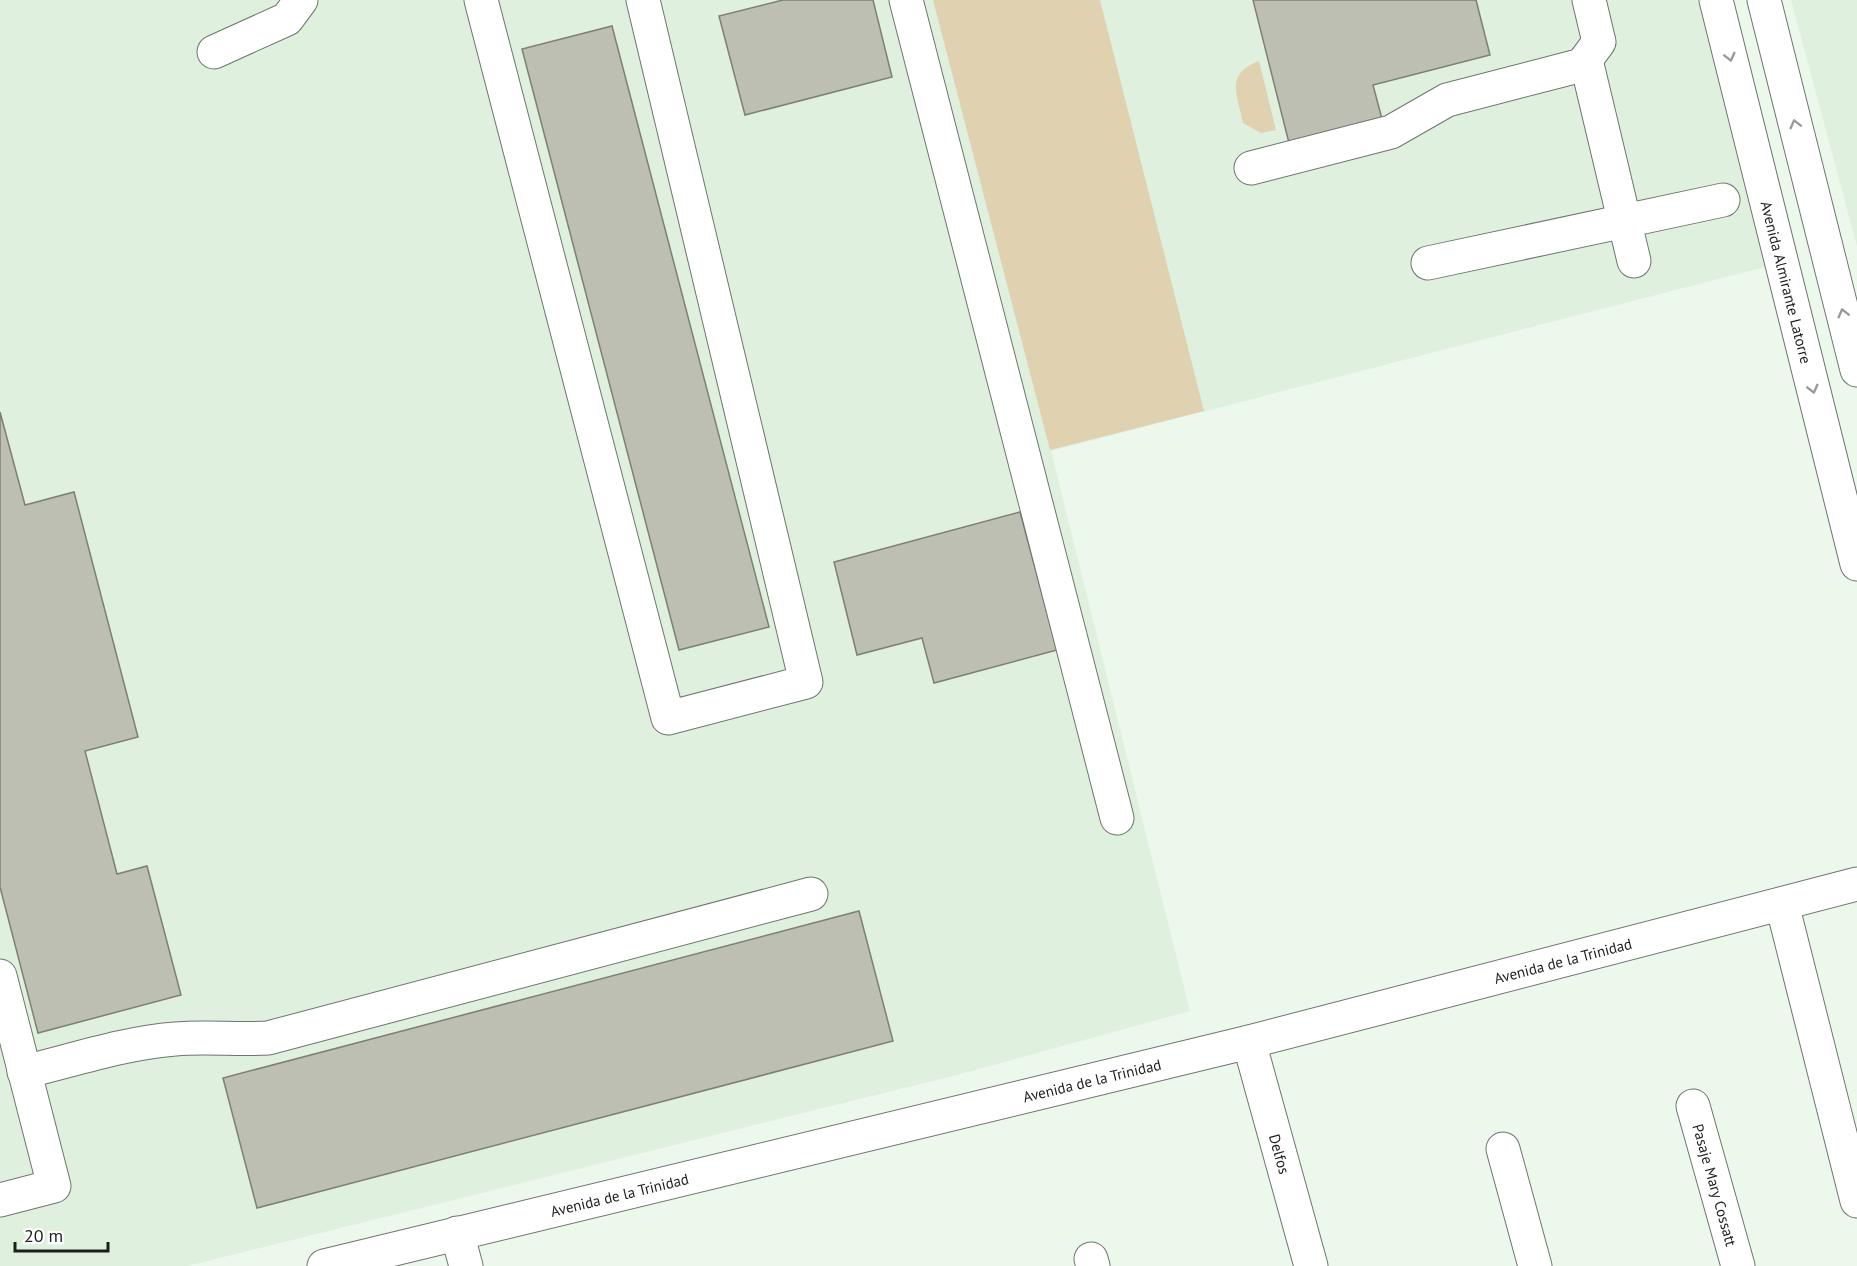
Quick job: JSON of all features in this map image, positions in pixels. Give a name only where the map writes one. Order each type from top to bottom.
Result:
[{"type":"street","points":[[214,52],[287,19],[301,0]]},
{"type":"street","points":[[481,0],[668,718],[806,682],[643,0]]},
{"type":"street","points":[[906,0],[1117,818]]},
{"type":"street","points":[[1251,168],[1391,132],[1447,100],[1582,65],[1599,42],[1589,0]]},
{"type":"street","name":"Avenida Almirante Latorre","points":[[1716,0],[1857,564]]},
{"type":"street","points":[[1764,0],[1857,370]]},
{"type":"street","points":[[1586,60],[1634,261]]},
{"type":"street","points":[[1428,263],[1723,200]]},
{"type":"street","name":"Avenida de la Trinidad","points":[[324,1266],[1249,1042],[1857,884]]},
{"type":"street","points":[[24,1072],[148,1042],[203,1037],[268,1038],[811,894]]},
{"type":"street","points":[[1782,904],[1856,1193]]},
{"type":"street","points":[[0,976],[54,1186],[0,1200]]},
{"type":"street","name":"Delfos","points":[[1249,1042],[1311,1266]]},
{"type":"street","name":"Pasaje Mary Cossatt","points":[[1693,1106],[1738,1266]]},
{"type":"street","points":[[1503,1149],[1535,1266]]},
{"type":"street","points":[[457,1233],[466,1266]]},
{"type":"shaded area","points":[[0,0],[1698,0],[1765,267],[1051,451],[1190,1011],[957,1075],[187,1266],[0,1266]]},
{"type":"shaded area","points":[[933,0],[1100,0],[1204,411],[1050,450]]},
{"type":"shaded area","points":[[1791,0],[1857,0],[1857,246],[1856,243]]},
{"type":"shaded area","points":[[1259,61],[1276,130],[1261,133],[1243,123],[1236,94],[1237,78],[1241,72]]},
{"type":"building","points":[[783,0],[873,0],[892,77],[745,115],[719,16]]},
{"type":"building","points":[[1253,0],[1476,0],[1490,55],[1373,85],[1382,119],[1289,143]]},
{"type":"building","points":[[612,26],[769,627],[679,650],[522,49]]},
{"type":"building","points":[[0,412],[25,505],[74,492],[138,737],[85,751],[117,874],[147,866],[181,995],[38,1033],[0,887]]},
{"type":"building","points":[[1020,512],[1057,650],[934,683],[922,638],[857,655],[834,562]]},
{"type":"building","points":[[859,911],[893,1041],[257,1208],[223,1078]]}]
